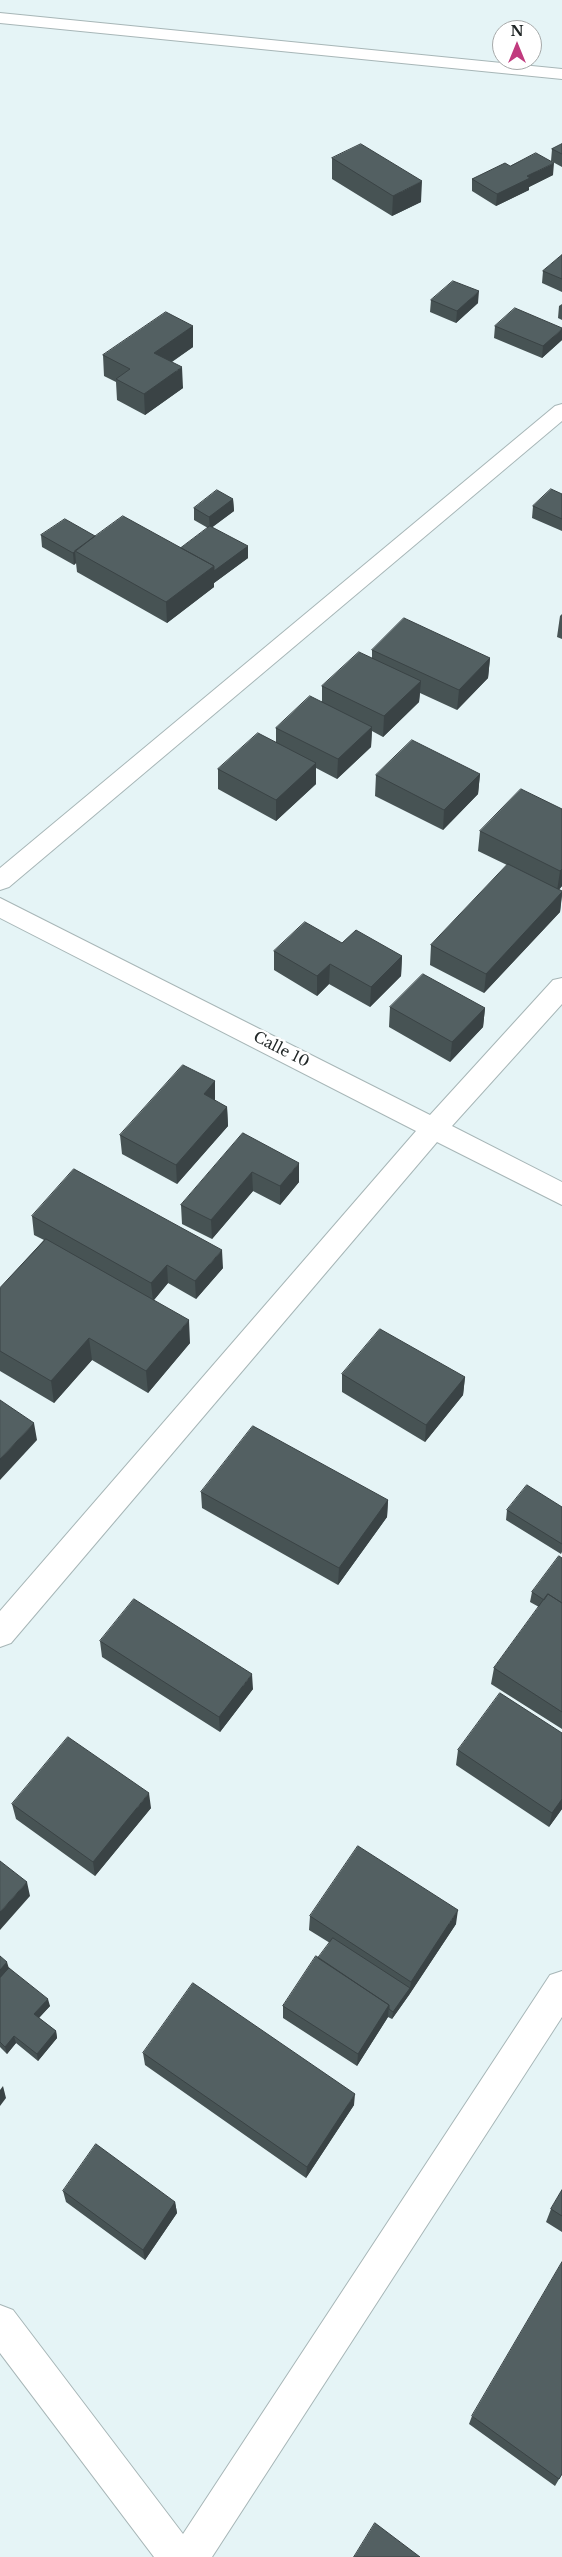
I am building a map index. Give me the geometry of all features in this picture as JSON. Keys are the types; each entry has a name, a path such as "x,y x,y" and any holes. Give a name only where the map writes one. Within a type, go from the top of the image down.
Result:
{"street":[{"path":"0,18 562,74"},
{"path":"0,881 562,410"},
{"name":"Calle 10","path":"0,907 562,1194"},
{"path":"0,1633 434,1128 562,987"},
{"path":"190,2557 562,1987"},
{"path":"0,2323 177,2557"}],"building":[{"path":"361,144 422,181 393,196 332,158"},
{"path":"562,144 562,154 552,149"},
{"path":"536,153 554,163 527,176 530,178 497,194 472,179 505,163 510,166"},
{"path":"562,255 562,279 543,271"},
{"path":"453,281 479,291 457,311 431,300"},
{"path":"515,308 562,329 543,346 495,326"},
{"path":"166,312 193,326 154,353 182,367 144,394 116,379 130,369 103,355"},
{"path":"551,489 562,494 562,519 533,506"},
{"path":"217,490 233,499 209,517 194,508"},
{"path":"123,516 214,566 166,602 75,551"},
{"path":"65,519 95,536 73,553 41,535"},
{"path":"210,526 248,546 214,571 214,566 181,548"},
{"path":"404,618 490,658 459,690 372,650"},
{"path":"359,652 421,681 384,716 322,686"},
{"path":"310,696 372,727 338,759 276,728"},
{"path":"258,733 316,763 276,800 218,769"},
{"path":"412,740 480,774 444,810 376,775"},
{"path":"521,789 562,809 562,869 560,871 480,831"},
{"path":"508,864 562,892 486,974 431,945"},
{"path":"305,922 342,943 356,930 402,956 371,987 330,964 317,976 274,951"},
{"path":"423,974 485,1008 452,1042 390,1007"},
{"path":"183,1065 215,1081 204,1094 227,1107 176,1165 120,1135"},
{"path":"243,1133 299,1163 280,1186 252,1172 211,1220 181,1205"},
{"path":"74,1169 222,1250 195,1281 167,1265 151,1283 32,1216"},
{"path":"46,1239 189,1320 146,1371 89,1338 51,1381 0,1351 0,1288"},
{"path":"380,1329 465,1377 426,1425 342,1374"},
{"path":"0,1400 34,1423 0,1459"},
{"path":"253,1426 388,1500 339,1568 201,1492"},
{"path":"527,1485 562,1507 562,1544 507,1510"},
{"path":"559,1556 562,1558 562,1603 548,1594 544,1600 532,1592"},
{"path":"548,1594 562,1603 562,1712 494,1668"},
{"path":"134,1599 252,1674 219,1717 100,1641"},
{"path":"500,1693 562,1733 562,1799 552,1813 458,1750"},
{"path":"68,1737 149,1793 93,1862 12,1804"},
{"path":"358,1846 458,1910 411,1982 310,1916"},
{"path":"0,1861 27,1882 0,1912"},
{"path":"333,1938 410,1988 393,2012 389,2009 389,2005 318,1958"},
{"path":"0,1956 7,1962 0,1970"},
{"path":"316,1956 389,2005 358,2054 283,2006"},
{"path":"9,1968 48,1999 34,2014 56,2031 37,2054 14,2036 5,2047 0,2042 0,1978"},
{"path":"193,1983 355,2094 307,2167 143,2053"},
{"path":"96,2144 175,2202 143,2250 63,2191"},
{"path":"562,2190 562,2216 551,2209"},
{"path":"562,2262 562,2474 559,2479 472,2416"},
{"path":"375,2523 420,2557 354,2557"}]}
